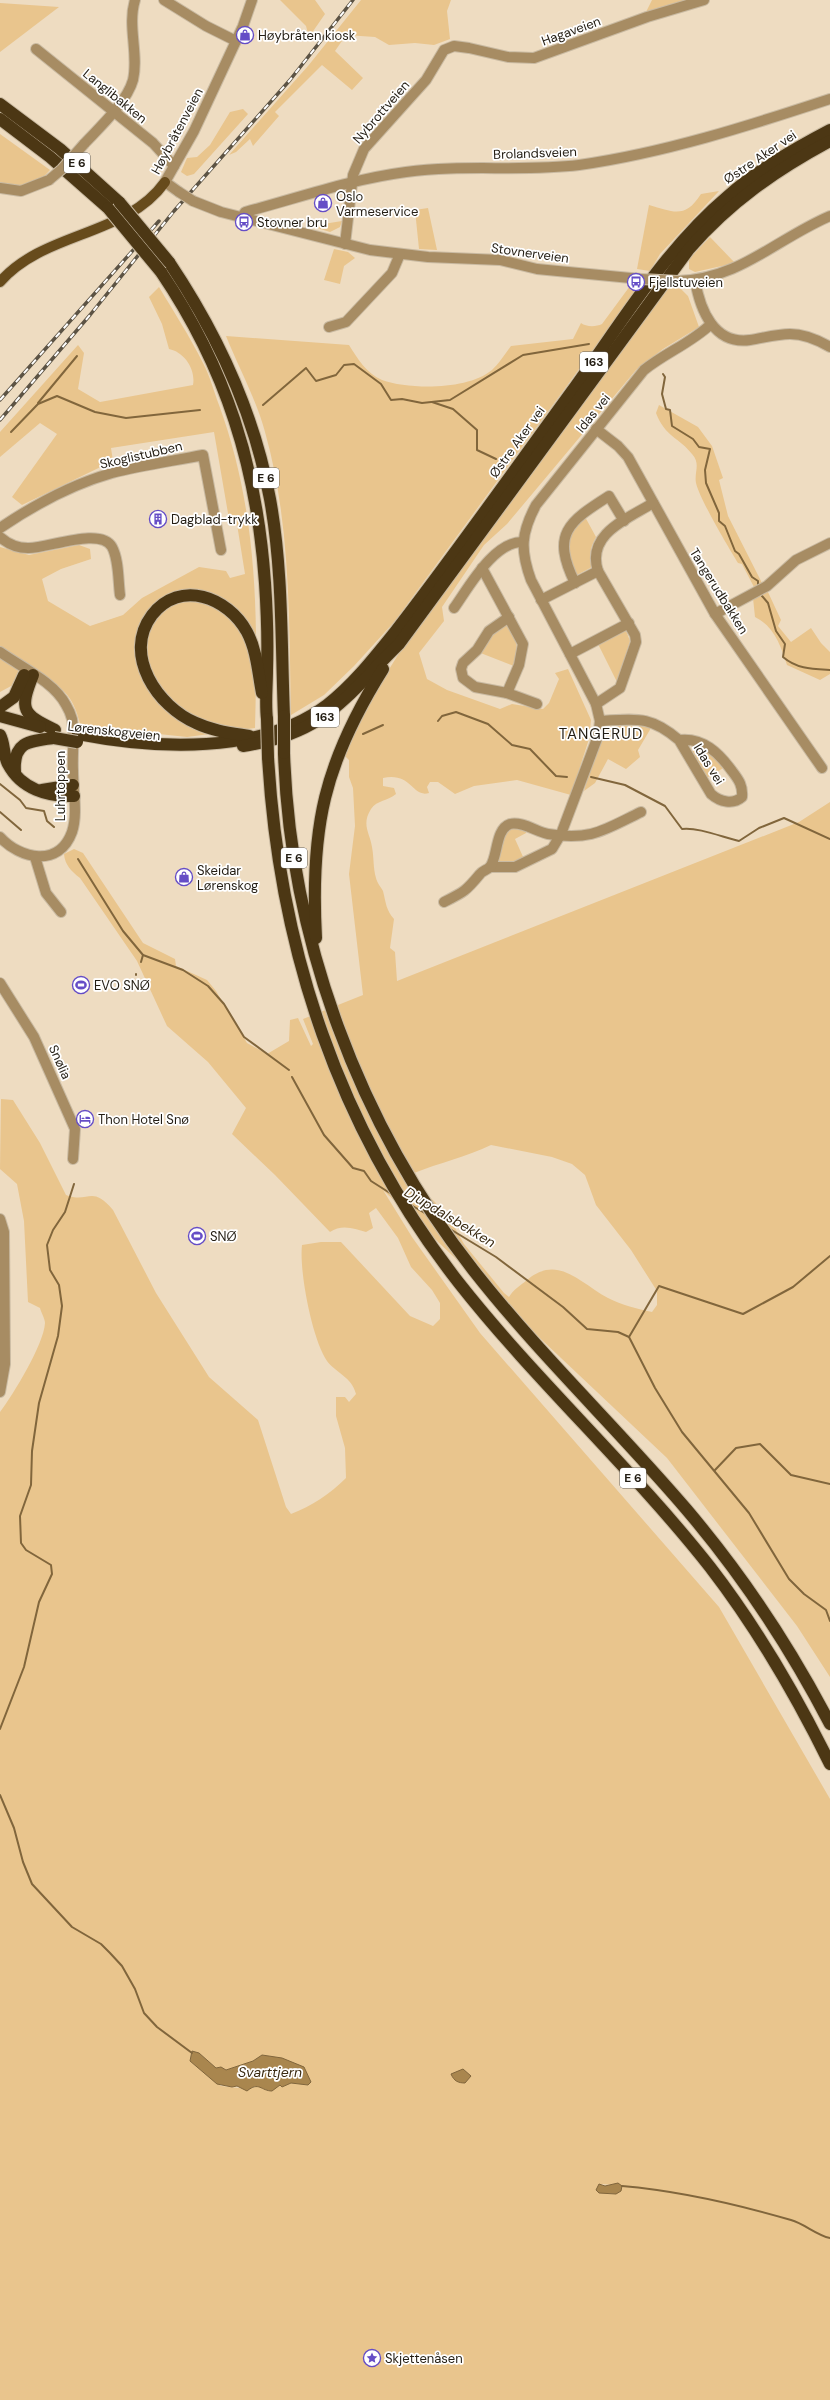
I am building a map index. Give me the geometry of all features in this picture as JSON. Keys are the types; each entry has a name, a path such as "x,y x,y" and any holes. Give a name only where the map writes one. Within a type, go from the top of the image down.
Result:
{"highway":[{"name":"E 6","path":"0,104 75,161 120,203 169,262 194,299 218,343 238,387 261,458 270,500 278,568 284,753 289,825 303,910 341,1033 371,1104 402,1164 438,1222 474,1272 508,1313 686,1509 724,1555 785,1644 830,1724"},
{"name":"E 6","path":"0,119 50,157 108,208 161,272 194,324 217,371 234,415 248,461 259,523 265,583 268,660 266,717 276,850 298,956 315,1014 332,1062 380,1162 422,1232 460,1284 541,1377 672,1521 718,1577 774,1660 830,1764"},
{"name":"Østre Aker vei","path":"214,743 236,741 288,726 308,717 332,700 356,678 406,619 646,290 693,230 722,201 750,178 787,154 830,130"},
{"name":"Østre Aker vei","path":"226,748 274,740 302,730 322,719 353,693 399,644 690,249 723,213 756,185 790,163 830,141"},
{"name":"E 6","path":"253,736 221,731 196,723 178,712 155,689 146,672 141,648 145,629 153,614 172,600 194,595 212,599 232,612 243,625 251,641 266,717"},
{"path":"318,960 314,873 317,836 324,798 335,762 350,728 370,690 399,644"},
{"path":"0,707 14,697 30,673"},
{"path":"30,673 26,695 26,711 32,719 54,734"},
{"name":"Lørenskogveien","path":"0,716 54,734"},
{"name":"Lørenskogveien","path":"0,723 89,741 153,751 226,748"},
{"path":"15,773 14,757 23,745 54,734"},
{"path":"0,735 8,764 24,784 39,791 73,791"},
{"name":"Lørenskogveien","path":"89,741 153,744 214,743"}],"main road":[{"name":"Høybråtenveien","path":"0,282 18,264 39,251 120,218 134,210 159,191 165,182"}],"street":[{"path":"0,188 20,191 49,180 62,169 113,111 133,81 132,10 135,0"},
{"path":"164,0 206,26 236,41"},
{"name":"Høybråtenveien","path":"165,182 194,131 236,41 252,0"},
{"name":"Hagaveien","path":"444,50 454,46 508,57 534,58 647,17 704,0"},
{"name":"Langlibakken","path":"36,49 162,150 167,160 174,166"},
{"name":"Nybrottveien","path":"345,244 355,166 367,143 426,80 444,50"},
{"name":"Brolandsveien","path":"242,218 245,212 352,183 407,172 463,168 556,167 621,158 692,141 830,99"},
{"name":"Stovnerveien","path":"165,182 193,201 211,209 345,244 400,254 500,260 537,269 678,281 695,280"},
{"path":"830,216 796,231 738,268 712,277 695,280 702,309 711,324 726,336 736,340 749,340 794,334 812,338 830,347"},
{"path":"329,327 346,322 395,270 400,254"},
{"name":"Idas vei","path":"490,867 514,867 552,849 561,834 592,754 600,721 596,704 541,600 525,564 523,542 526,524 536,505 644,370 660,357 691,340 711,324"},
{"name":"Tangerudbakken","path":"596,429 628,457 716,614 822,768"},
{"name":"Skoglistubben","path":"0,528 18,516 74,486 113,473 203,455 220,550"},
{"path":"575,583 566,564 563,551 567,531 574,521 609,496 624,521"},
{"path":"596,704 620,688 636,642 629,623 598,571 595,555 599,542 603,536 653,502"},
{"path":"0,537 12,545 29,548 88,537 107,542 111,545 114,551 120,595"},
{"path":"454,608 482,568 506,545 523,542"},
{"path":"716,614 767,586 796,560 830,543"},
{"path":"482,568 523,644 519,665 507,693"},
{"path":"541,600 598,571"},
{"path":"509,617 489,631 477,650 463,663 461,669 463,678 475,687 507,693 538,704"},
{"path":"570,654 629,623"},
{"path":"0,652 30,673"},
{"name":"Luhrtoppen","path":"0,837 18,852 35,857 47,855 63,846 70,836 74,818 72,728 70,712 58,694 30,673"},
{"name":"Idas vei","path":"600,721 650,721 668,731 679,740 711,794 717,799 734,802 742,797 742,784 714,748 688,739 679,740"},
{"path":"444,902 464,892 473,885 480,873 490,867 502,830 509,824 517,824 548,834 561,834 580,837 594,834 641,812"},
{"path":"43,883 47,855"},
{"path":"35,857 49,899 62,912"},
{"name":"Snølia","path":"0,983 34,1037 75,1129 73,1159"},
{"path":"0,1218 4,1232 5,1364 0,1392"}],"shaded area":[{"path":"280,0 315,0 325,14 309,37 306,26"},
{"path":"361,0 451,0 447,11 450,39 434,45 415,43 389,45 375,37 346,35 335,51 363,78 352,90 322,65 275,112 279,116 253,146 250,139 236,152 229,155 308,66"},
{"path":"652,0 686,0 686,1 645,14"},
{"path":"0,3 59,7 0,52"},
{"path":"243,109 248,114 194,174 187,176 181,172 187,158 197,157 210,145 230,112"},
{"path":"0,134 50,170 38,181 27,186 15,187 0,183"},
{"path":"719,191 660,254 650,271 637,269 649,205 678,212 690,207 701,194"},
{"path":"428,208 437,250 419,249 415,210"},
{"path":"342,221 340,227 330,232 311,226"},
{"path":"710,237 735,263 695,272 689,269 689,259"},
{"path":"334,249 348,252 355,258 344,266 340,284 324,280"},
{"path":"630,286 639,287 395,621 354,666 324,695 291,715 287,573 280,502 274,467 262,420 226,336 349,345 367,370 382,380 423,387 454,385 482,377 500,362 511,346 573,339 581,323 591,326 602,324"},
{"path":"159,287 193,344 208,373 232,445 242,485 253,565 256,645 255,728 187,737 102,728 80,724 74,705 70,699 60,688 37,672 0,692 0,547 29,555 79,545 90,549 91,559 61,569 42,579 48,601 90,626 123,615 142,598 199,567 226,571 230,578 245,574 236,518 229,519 214,432 111,448 113,461 22,505 12,497 57,434 40,423 0,457 0,432 78,345 84,353 78,389 100,402 193,385 193,373 191,367 184,357 169,349 162,324 149,297"},
{"path":"666,287 681,289 688,296 699,327 663,349 636,370 507,524 484,545 442,607 444,621 419,653 427,679 447,690 500,709 512,704 543,709 549,703 559,679 555,673 568,669 591,720 589,739 571,795 517,780 474,786 455,794 438,782 430,782 427,787 429,793 423,794 406,781 393,777 383,778 383,786 394,788 396,794 373,806 368,815 366,824 372,847 374,870 378,883 383,891 388,909 394,919 390,948 395,952 397,981 799,822 830,802 830,1677 797,1626 667,1458 383,1190 412,1237 480,1333 719,1607 830,1799 830,2400 0,2400 0,1412 20,1382 34,1356 45,1323 40,1308 28,1302 24,1221 17,1184 0,1169 1,1099 13,1100 40,1143 66,1195 74,1197 95,1196 106,1202 113,1210 156,1293 209,1377 258,1420 286,1507 291,1514 313,1503 340,1484 346,1478 345,1448 336,1416 336,1397 345,1397 349,1402 356,1394 351,1383 327,1361 321,1351 308,1304 303,1271 302,1245 321,1242 341,1242 410,1316 433,1326 440,1319 440,1303 432,1290 411,1267 398,1238 376,1208 369,1213 373,1228 366,1232 343,1227 330,1232 275,1175 232,1134 246,1108 208,1062 167,1026 137,961 80,878 69,868 64,854 74,849 83,853 143,943 175,959 176,966 207,980 216,991 247,1043 267,1054 289,1041 290,1020 298,1018 311,1046 313,1044 303,1019 363,995 349,874 355,826 353,788 349,777 349,760 344,755 370,700 401,650","holes":["491,1145 552,1157 572,1164 585,1175 596,1205 631,1250 657,1291 657,1305 652,1312 608,1298 578,1279 559,1270 549,1270 538,1273 517,1288 509,1297 504,1293 464,1244 455,1228 435,1202 425,1193 414,1173","192,2051 199,2053 216,2068 221,2067 226,2070 253,2061 262,2055 270,2056 290,2062 301,2070 311,2082 308,2085 291,2083 282,2086 280,2085 268,2091 259,2086 248,2089 221,2086 190,2061","599,2184 614,2185 616,2194 608,2194"]},
{"path":"659,405 698,427 712,446 723,478 719,480 728,516 762,583 754,587 742,564 738,563 722,536 696,483 697,465 695,458 664,427 656,413"},
{"path":"584,515 596,537 592,544 591,551 592,567 575,576 568,563 567,538"},
{"path":"767,590 781,620 778,626 791,642 811,628 821,643 830,652 830,674 820,680 787,665 776,637 772,631 762,621 755,617 753,598"},
{"path":"502,624 510,625 516,640 517,650 514,666 478,652 491,633"},
{"path":"625,628 630,641 617,682 597,642"},
{"path":"637,725 651,728 638,750 640,757 626,769 608,759 595,783 584,791 603,727"},
{"path":"696,744 716,752 725,767 708,777 707,781 690,753 698,748"},
{"path":"515,827 526,830 526,833 515,839 524,859 513,865 494,865 508,829"}],"water":[{"name":"Svarttjern","path":"192,2051 199,2053 216,2068 221,2067 226,2070 253,2061 262,2055 282,2058 304,2067 311,2082 308,2085 291,2083 282,2087 280,2085 272,2091 254,2087 247,2091 237,2086 232,2087 217,2084 190,2061"},
{"path":"463,2069 471,2076 465,2083 460,2083 453,2078 451,2074"},
{"path":"618,2183 622,2186 621,2191 616,2194 599,2193 596,2190 599,2184 605,2186"}],"waterway":[{"path":"263,405 306,368 316,381 336,375 344,365 354,364 381,384 391,400 402,399 422,403 450,400 523,355 589,344"},
{"path":"38,403 77,356"},
{"path":"663,374 665,377 662,394 666,409 670,410 672,426 693,439 699,447 710,449 705,470 706,483 719,513 719,521 725,526 735,551 739,554 752,577 758,581 758,586"},
{"path":"11,432 38,404 57,396 95,412 126,418 200,410"},
{"path":"432,402 453,409 477,430 477,450 496,459"},
{"path":"762,596 768,603 776,631 785,644 783,657 799,666 811,669 830,670"},
{"path":"438,721 442,716 456,712 488,724 512,745 530,749 556,776 567,777"},
{"path":"363,734 383,725"},
{"path":"591,777 625,785 665,806 682,829 695,829 739,841 759,828 784,818 830,839"},
{"name":"Djupdalsbekken","path":"0,784 20,800 26,808 44,811 47,821 54,827"},
{"path":"0,812 21,830"},
{"name":"Djupdalsbekken","path":"78,859 123,931 143,955 183,970 208,986 224,1004 244,1037 289,1070"},
{"name":"Djupdalsbekken","path":"141,962 143,955"},
{"name":"Djupdalsbekken","path":"292,1077 324,1135 353,1168 364,1171 371,1181 393,1195"},
{"path":"0,1729 24,1667 39,1602 52,1574 51,1565 26,1550 21,1543 20,1516 31,1485 32,1451 39,1403 58,1336 62,1306 59,1285 50,1270 47,1245 53,1230 65,1212 74,1184"},
{"name":"Djupdalsbekken","path":"411,1205 428,1215"},
{"name":"Djupdalsbekken","path":"450,1229 496,1257 563,1307 587,1329 618,1332 629,1337"},
{"path":"629,1337 659,1286 743,1314 793,1287 830,1256"},
{"path":"629,1337 655,1388 682,1432 749,1513 789,1579 804,1594 826,1610 830,1621"},
{"path":"715,1470 736,1448 760,1444 791,1475 830,1484"},
{"path":"0,1795 14,1828 23,1862 32,1884 72,1927 101,1944 110,1953 122,1966 135,1989 144,2013 157,2027 192,2053"},
{"path":"622,2186 665,2191 750,2209 796,2222 825,2237 830,2238"}],"railway":[{"path":"0,420 90,315 174,211 290,80 353,0"},
{"path":"0,400 159,221"}],"place":[{"name":"Høybråten kiosk","path":"245,35"},
{"name":"Oslo Varmeservice","path":"323,203"},
{"name":"Stovner bru","path":"244,222"},
{"name":"Fjellstuveien","path":"636,282"},
{"name":"Dagblad-trykk","path":"158,519"},
{"name":"Skeidar Lørenskog","path":"184,877"},
{"name":"EVO SNØ","path":"81,985"},
{"name":"Thon Hotel Snø","path":"85,1119"},
{"name":"SNØ","path":"197,1236"},
{"name":"Skjettenåsen","path":"372,2358"}],"district":[{"name":"TANGERUD","path":"601,734"}]}
